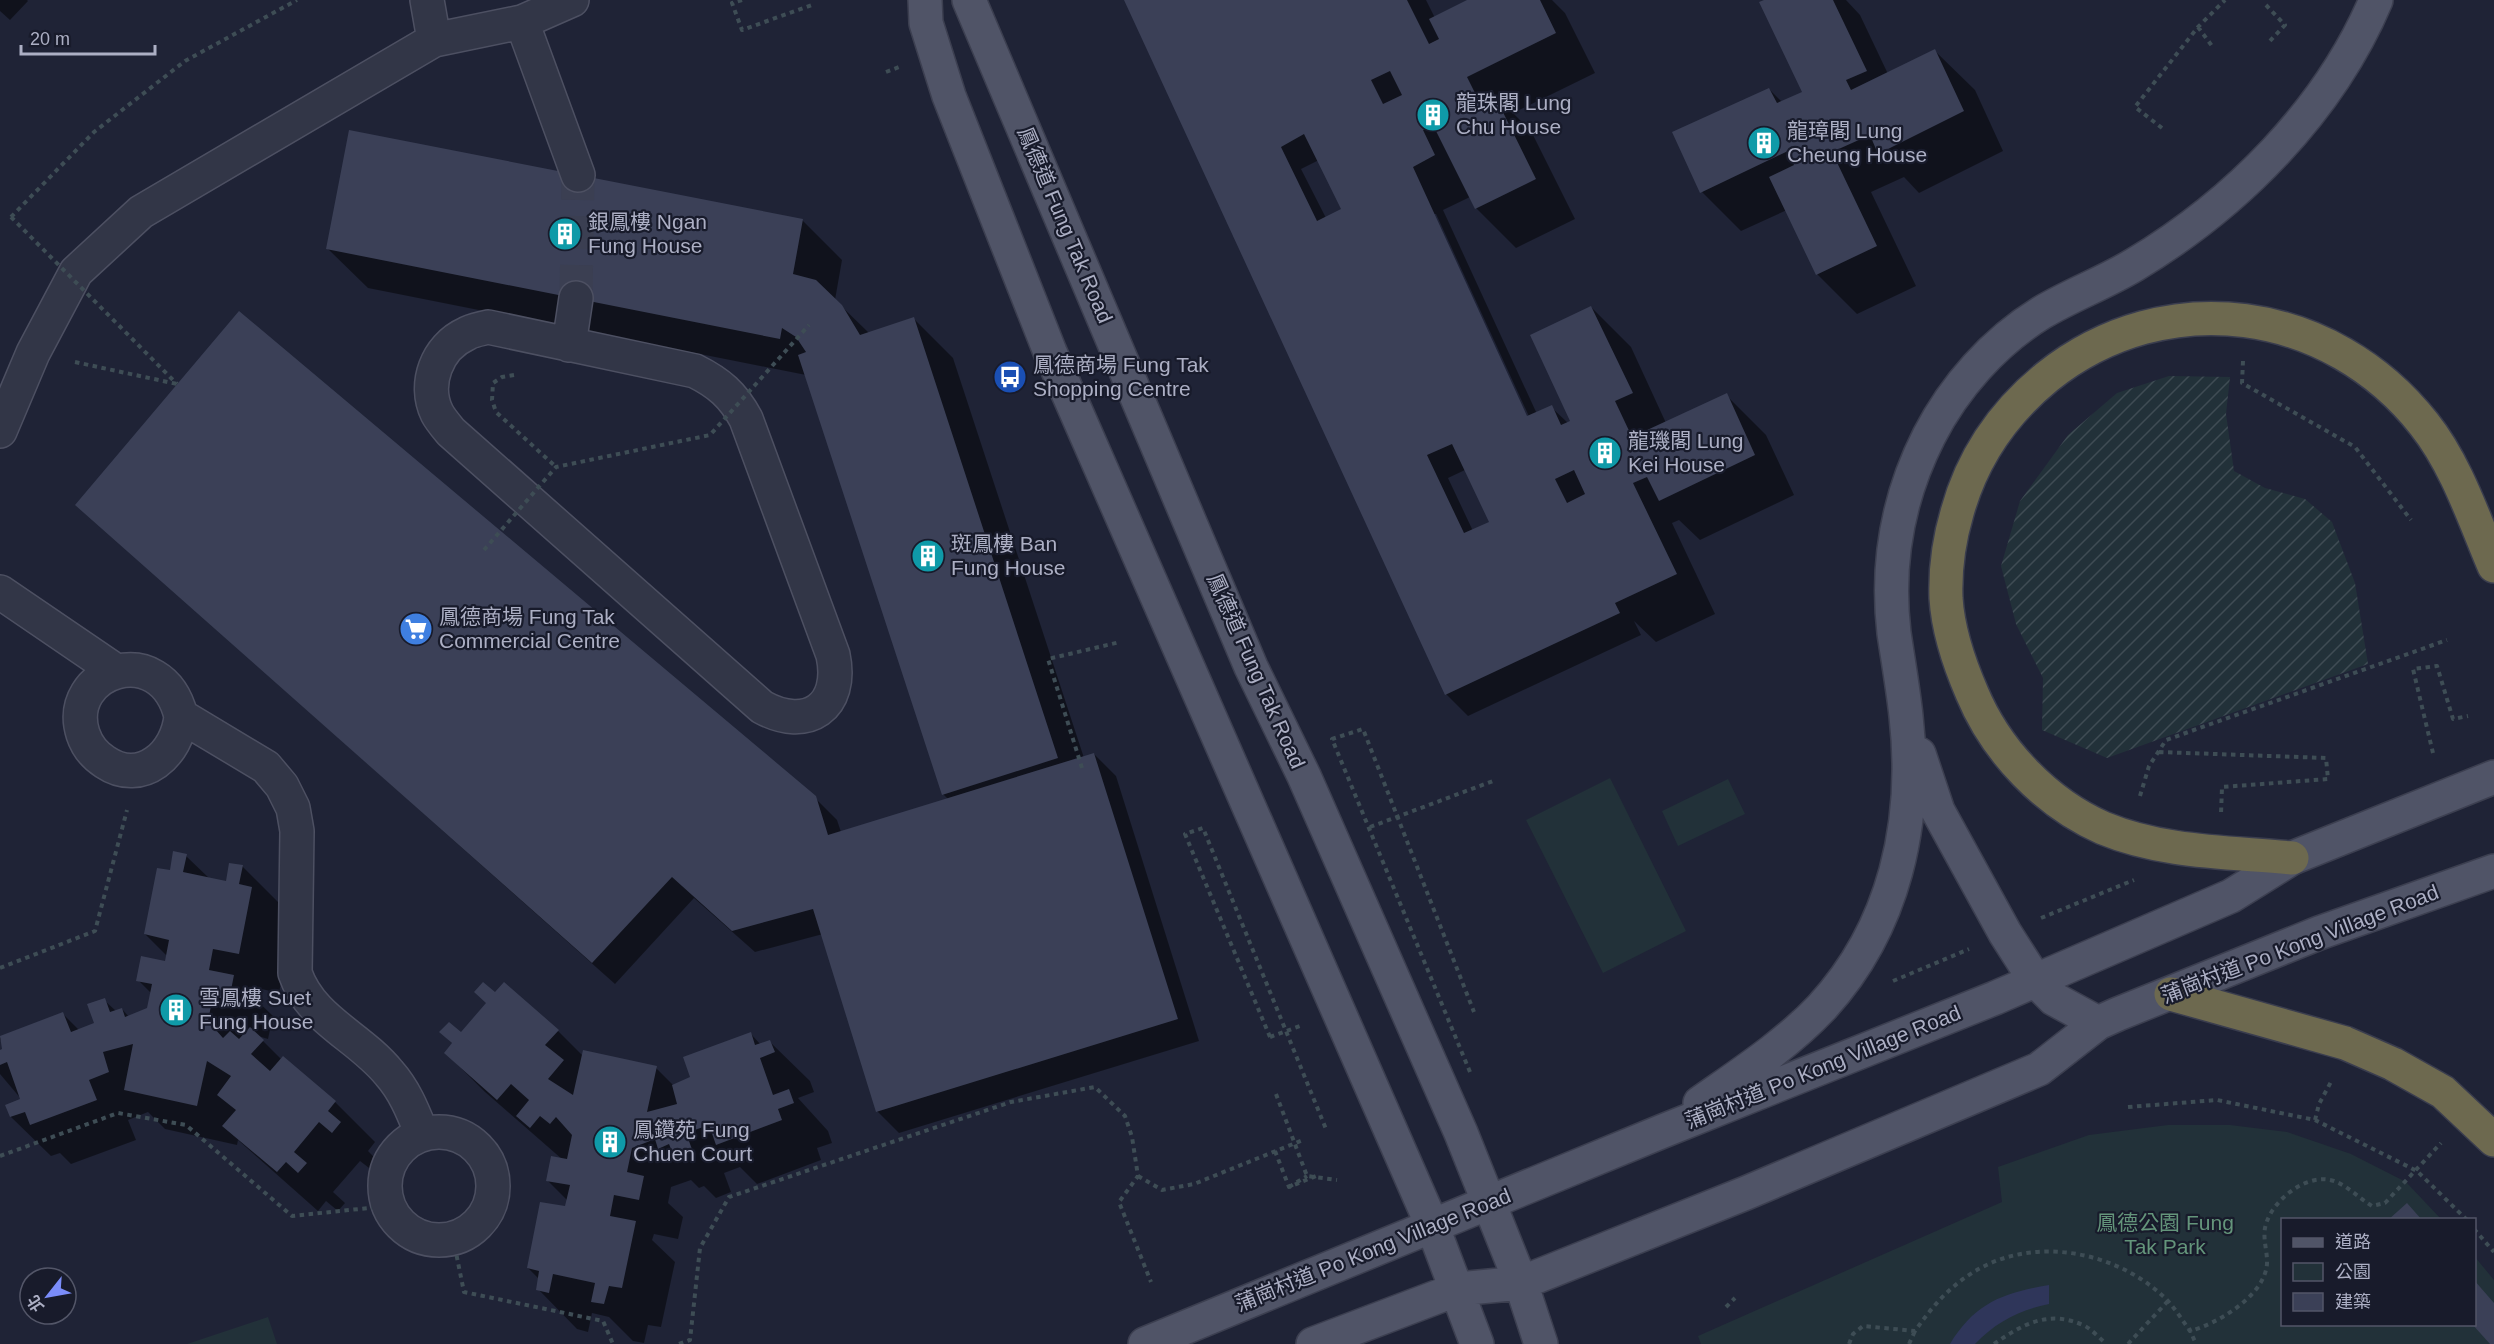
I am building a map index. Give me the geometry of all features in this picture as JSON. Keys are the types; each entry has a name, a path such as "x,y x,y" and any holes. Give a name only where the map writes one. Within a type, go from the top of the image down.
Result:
{"highway":[{"path":"2292,858 2165,847 2101,827 2070,810 2043,790 1996,738 1978,707 1962,669 1951,633 1946,599 1948,554 1961,497 1974,465 1991,436 2033,389 2061,367 2093,346 2131,330 2170,321 2205,318 2240,319 2277,326 2309,336 2340,350 2374,373 2403,399 2426,426 2444,454 2494,567"},
{"path":"2171,994 2235,1014 2346,1043 2392,1064 2443,1092 2494,1140"}],"main road":[{"path":"925,0 926,23 949,96 1050,352 1432,1225 1477,1344"},
{"name":"鳳德道 Fung Tak Road","path":"969,0 1251,667 1304,776 1461,1133 1521,1283 1541,1344"},
{"path":"1663,1131 1761,1059 1818,1011 1860,958 1887,901 1907,828 1910,759 1894,630 1892,587 1894,548 1900,510 1912,472 1930,433 1951,401 1994,349 2016,330 2043,312 2135,265 2201,219 2241,185 2296,128 2323,94 2376,0"},
{"path":"1906,715 1938,811 2005,933 2035,980 2054,999 2098,1023"},
{"name":"蒲崗村道 Po Kong Village Road","path":"1145,1344 2035,980 2231,896 2292,858 2483,781"},
{"name":"蒲崗村道 Po Kong Village Road","path":"1313,1344 1458,1289 1521,1283 1746,1193 2040,1069 2098,1023 2293,942 2493,871"}],"lane":[{"path":"427,0 434,40"},
{"path":"0,431 33,353 76,272 141,212 434,40 522,22 572,0"},
{"path":"522,22 578,175"},
{"path":"569,345 576,298"},
{"path":"488,327 569,345 695,371 717,382 735,398 746,419 833,655 837,675 832,695 818,710 800,718 780,717 762,707 451,432 436,413 431,390 434,367 447,347 465,334 488,327"},
{"path":"0,592 116,671"},
{"path":"116,671 145,671 159,678 177,701 181,716 175,744 165,756 152,765 138,769 122,769 101,760 86,742 81,726 81,711 86,696 101,679 116,671"},
{"path":"181,716 266,767 282,786 293,808 297,831 295,973 302,992 315,1009 388,1072 407,1098 422,1134"},
{"path":"439,1132 455,1135 471,1143 483,1155 490,1170 493,1187 490,1204 482,1220 469,1232 453,1238 437,1241 422,1238 396,1220 388,1206 385,1189 387,1171 394,1155 406,1143 422,1134 439,1132"}],"path":[{"path":"33,353 177,384 10,217 94,132 185,61 297,0"},
{"path":"742,0 732,3 742,30 812,5"},
{"path":"2162,128 2135,107 2198,27 2225,0"},
{"path":"2266,5 2285,25 2270,41"},
{"path":"2198,27 2212,46"},
{"path":"484,550 556,467 710,435 809,325"},
{"path":"2244,354 2242,383 2355,447 2411,520"},
{"path":"523,374 502,377 493,383 492,400 496,412 556,467"},
{"path":"2140,796 2149,766 2166,740 2447,640"},
{"path":"1082,768 1048,659 1119,642"},
{"path":"2433,753 2413,669 2437,666 2453,718 2468,716"},
{"path":"1470,1072 1332,739 1363,729 1474,1012"},
{"path":"2158,752 2326,758 2328,779 2222,787 2221,819"},
{"path":"0,968 95,931 138,769"},
{"path":"1366,828 1493,781"},
{"path":"1300,1026 1270,1037 1185,834 1203,828 1326,1129"},
{"path":"2032,922 2143,877"},
{"path":"1890,982 1974,947"},
{"path":"2315,1120 2319,1104 2335,1074"},
{"path":"679,1344 690,1340 700,1248 729,1197 1011,1102 1095,1087 1125,1116 1132,1137 1138,1176 1119,1202 1151,1282"},
{"path":"1276,1094 1307,1176"},
{"path":"2128,1107 2217,1100 2315,1120 2417,1171 2465,1218"},
{"path":"0,1156 118,1113 186,1125 292,1216 388,1206"},
{"path":"1138,1176 1162,1190 1194,1184 1303,1140"},
{"path":"2190,1331 2210,1326 2230,1313 2261,1282 2267,1269 2266,1223 2291,1189 2313,1181 2331,1180 2346,1187 2372,1206 2385,1203 2444,1140"},
{"path":"1275,1151 1289,1186"},
{"path":"1289,1186 1307,1176 1337,1180"},
{"path":"1289,1186 1316,1176"},
{"path":"2476,1229 2494,1252"},
{"path":"453,1238 464,1292 603,1321 613,1344"},
{"path":"1909,1344 1915,1331 1937,1301 1974,1271 2001,1259 2049,1251 2092,1256 2125,1268 2168,1301 2190,1331 2196,1344"},
{"path":"1726,1307 1735,1298"},
{"path":"2128,1344 2168,1301"},
{"path":"1994,1344 2023,1324 2049,1318 2085,1326 2106,1344"},
{"path":"1849,1344 1853,1334 1863,1326 1915,1331"}],"green space":[{"path":"2169,376 2230,377 2226,414 2234,471 2265,488 2305,499 2332,522 2355,583 2368,664 2107,758 2042,730 2043,678 2016,624 2001,566 2020,501 2068,435 2117,393"},
{"path":"1610,778 1686,931 1603,973 1526,820"},
{"path":"1728,779 1745,814 1678,846 1662,811"},
{"name":"鳳德公園 Fung Tak Park","path":"2168,1125 2230,1125 2287,1132 2351,1154 2406,1182 2440,1218 2281,1218 2281,1326 2476,1326 2476,1258 2494,1280 2494,1344 1701,1344 1698,1336 2002,1202 1998,1167 2089,1135"},
{"path":"268,1317 277,1344 187,1344"}],"water":[{"path":"2049,1285 2049,1304 2009,1318 1991,1329 1975,1344 1950,1344 1980,1309 2004,1296"}],"building":[{"path":"1124,0 1407,0 1429,44 1439,39 1429,19 1467,0 1540,0 1556,33 1467,77 1477,97 1492,90 1536,179 1475,209 1433,125 1423,130 1435,155 1413,167 1527,416 1552,405 1561,425 1570,421 1530,335 1591,306 1633,393 1615,401 1632,437 1727,393 1755,455 1659,501 1647,477 1633,483 1677,574 1615,603 1620,613 1445,695","holes":["1390,71 1402,95 1383,104 1371,80","1304,134 1341,209 1317,221 1281,147","1452,444 1489,522 1464,533 1427,455","1574,470 1585,494 1567,503 1555,479"]},
{"name":"龍璋閣 Lung Cheung House","path":"1764,0 1833,0 1867,71 1846,80 1851,90 1935,49 1964,111 1878,154 1870,135 1832,152 1877,246 1816,275 1769,177 1794,165 1788,151 1700,193 1672,132 1769,88 1777,103 1802,92 1759,2"},
{"path":"349,130 803,219 793,274 816,280 842,305 860,335 914,317 1058,758 942,795 798,355 806,352 796,337 782,328 780,339 326,249"},
{"name":"鳳德商場 Fung Tak Commercial Centre","path":"239,311 816,796 828,835 1094,753 1178,1019 876,1112 813,909 732,931 672,877 592,963 75,505"},
{"name":"雪鳳樓 Suet Fung House","path":"173,851 187,854 183,872 226,881 229,863 243,865 239,884 252,887 239,954 213,949 209,970 234,975 229,1000 213,996 208,1021 223,1038 230,1031 239,1039 250,1027 264,1040 251,1054 270,1071 283,1056 336,1101 328,1111 341,1122 332,1133 319,1122 294,1152 307,1163 298,1173 286,1162 277,1172 222,1126 236,1110 217,1095 231,1076 207,1061 197,1106 124,1090 133,1044 103,1052 109,1072 89,1080 97,1100 30,1125 25,1112 10,1117 5,1105 20,1099 7,1062 0,1065 0,1050 2,1049 0,1036 63,1012 71,1032 94,1023 87,1004 105,998 110,1012 122,1008 125,1017 147,1008 152,984 136,981 141,956 165,961 169,940 144,934 157,868 170,870"},
{"name":"鳳鑽苑 Fung Chuen Court","path":"483,982 495,992 504,982 559,1030 545,1045 564,1060 548,1079 573,1095 583,1050 657,1066 647,1112 677,1104 672,1085 690,1077 683,1057 751,1032 755,1045 770,1040 775,1052 760,1058 773,1095 789,1089 794,1103 778,1109 782,1120 716,1145 709,1125 686,1133 693,1152 675,1159 669,1144 658,1149 655,1139 632,1148 627,1172 644,1176 639,1200 614,1195 610,1216 636,1221 622,1288 609,1286 604,1304 591,1302 595,1283 553,1274 549,1293 536,1290 539,1271 527,1268 540,1202 565,1206 570,1185 546,1181 551,1156 567,1159 572,1135 556,1117 550,1124 540,1116 530,1128 516,1116 529,1100 511,1084 497,1100 444,1053 452,1043 439,1032 449,1022 461,1032 486,1003 474,992"},
{"path":"2407,1203 2420,1218 2390,1218"},
{"path":"2476,1282 2494,1303 2494,1344 2490,1344 2474,1326 2476,1326"}],"tunnel":[{"path":"576,298 578,175"}],"place":[{"name":"龍珠閣 Lung Chu House","path":"1433,115"},
{"name":"龍璋閣 Lung Cheung House","path":"1764,143"},
{"name":"銀鳳樓 Ngan Fung House","path":"565,234"},
{"name":"鳳德商場 Fung Tak Shopping Centre","path":"1010,377"},
{"name":"龍璣閣 Lung Kei House","path":"1605,453"},
{"name":"斑鳳樓 Ban Fung House","path":"928,556"},
{"name":"鳳德商場 Fung Tak Commercial Centre","path":"416,629"},
{"name":"雪鳳樓 Suet Fung House","path":"176,1010"},
{"name":"鳳鑽苑 Fung Chuen Court","path":"610,1142"}]}
